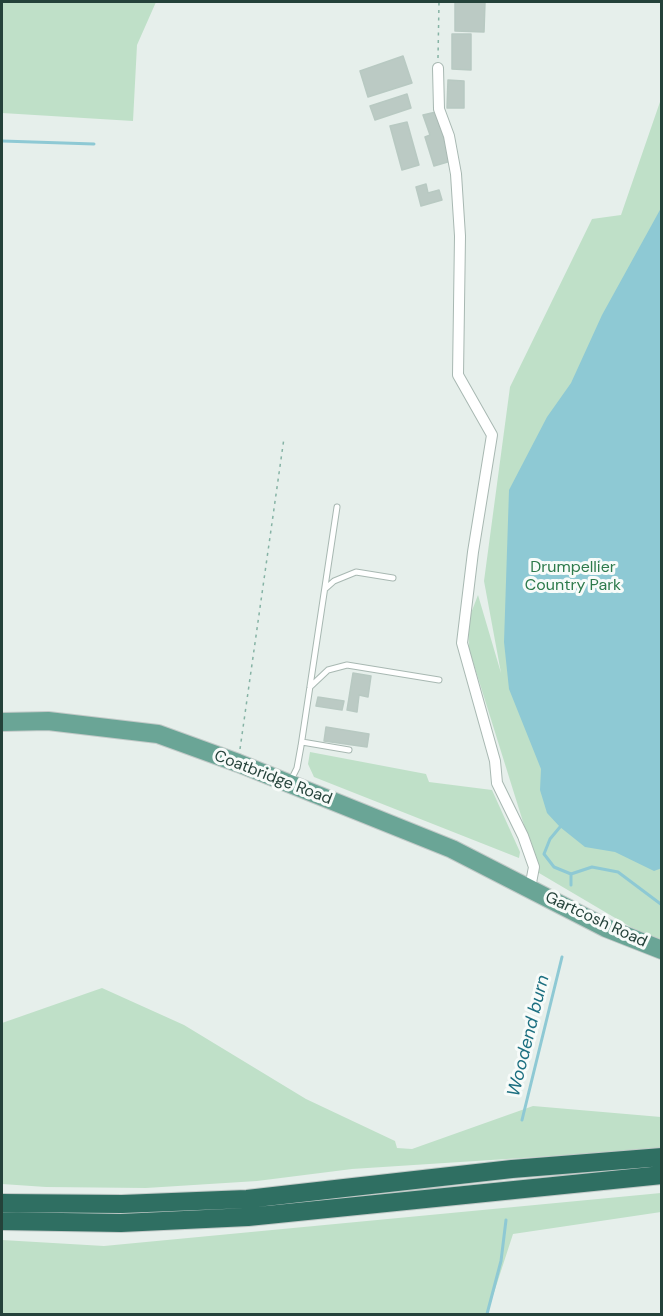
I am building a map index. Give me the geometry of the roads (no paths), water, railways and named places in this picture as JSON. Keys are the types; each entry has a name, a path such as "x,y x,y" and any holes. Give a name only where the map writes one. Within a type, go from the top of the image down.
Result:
{"highway":[{"path":"2,1203 122,1204 247,1199 512,1169 662,1157"},
{"path":"2,1221 121,1223 248,1217 662,1175"}],"main road":[{"name":"Coatbridge Road","path":"2,722 48,721 158,735 238,763 452,849 530,888"},
{"name":"Gartcosh Road","path":"530,888 606,928 662,950"}],"street":[{"path":"438,68 438,109 449,135 456,174 460,236 458,375 492,435 473,552 462,644 495,761 496,783 523,836 534,867 530,888"}],"lane":[{"path":"289,783 297,768 302,742 337,507"},
{"path":"324,590 334,581 356,572 393,578"},
{"path":"310,687 328,670 347,666 439,680"},
{"path":"302,742 349,750"}],"water":[{"name":"Drumpellier Country Park","path":"661,208 662,868 654,871 615,852 585,847 547,813 540,790 541,769 509,689 504,642 509,490 547,417 571,383 602,315"}],"waterway":[{"path":"2,141 94,144"},
{"name":"Woodend burn","path":"560,827 550,839 544,854 554,867 571,874 571,885"},
{"path":"571,874 592,867 618,872 662,905"},
{"name":"Woodend burn","path":"522,1120 562,957"},
{"name":"Woodend burn","path":"487,1314 501,1261 506,1220"}]}
